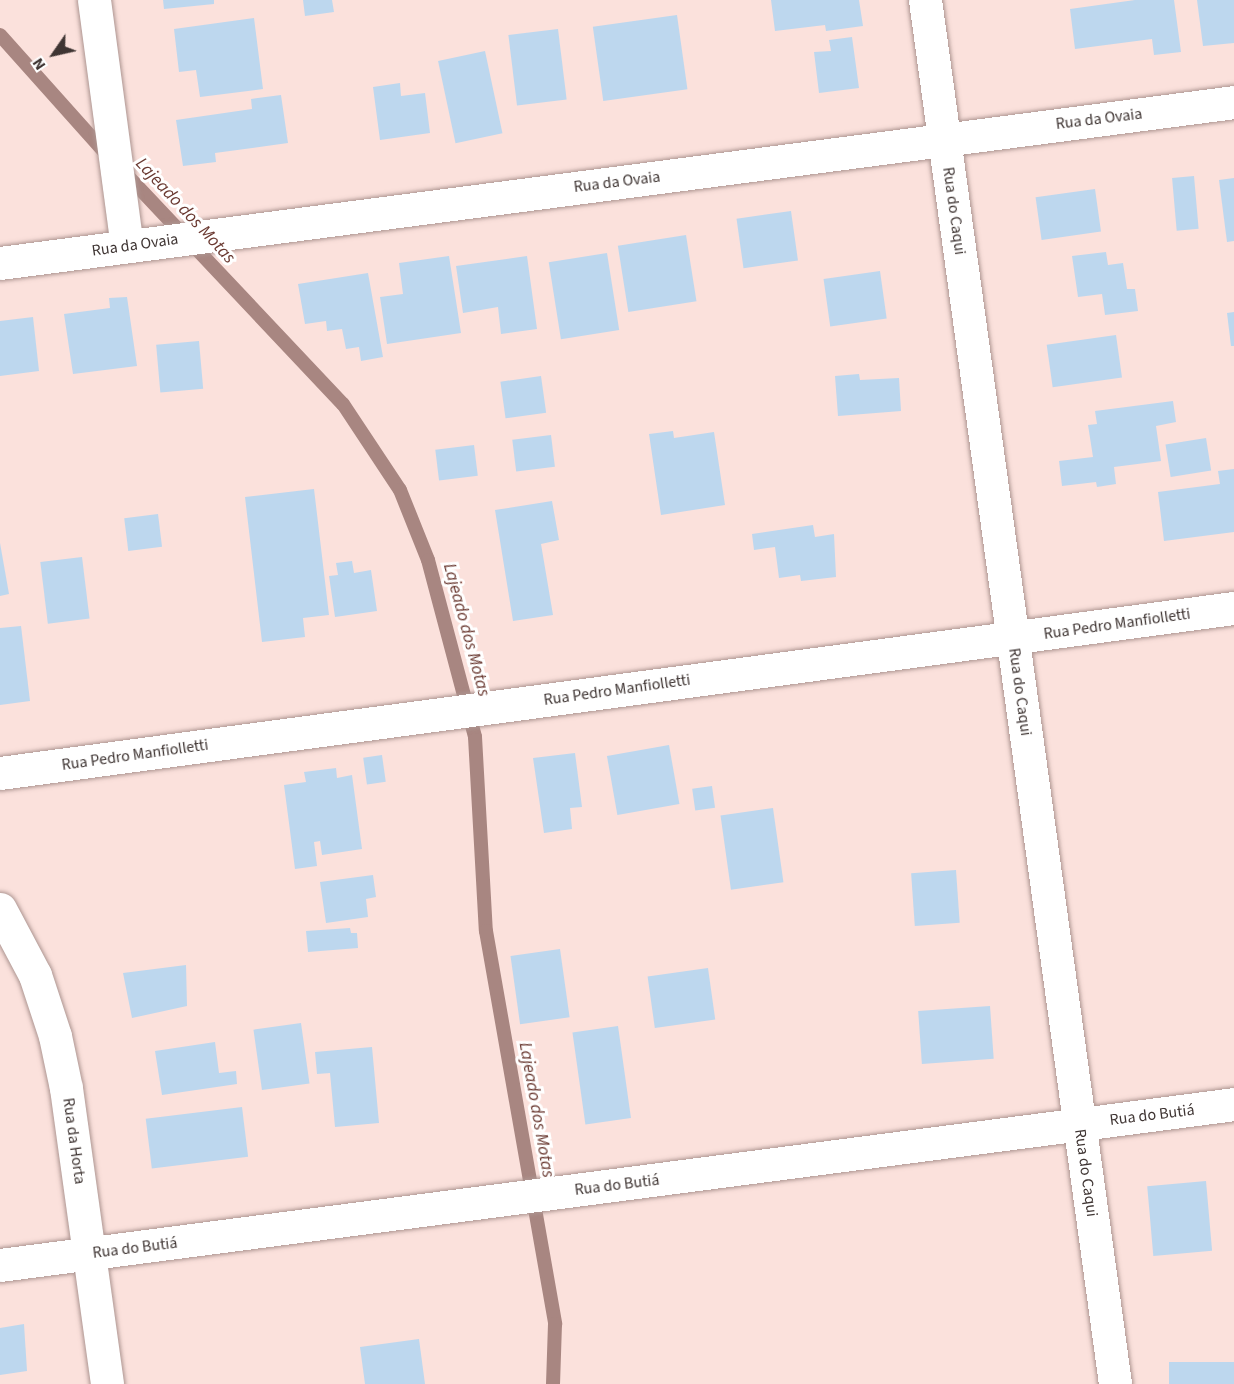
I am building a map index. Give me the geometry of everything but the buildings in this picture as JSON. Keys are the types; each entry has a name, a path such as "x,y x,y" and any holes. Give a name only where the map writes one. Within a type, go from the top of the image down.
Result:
{"street":[{"path":"94,0 120,196 138,245"},
{"name":"Rua do Caqui","path":"925,0 1114,1384"},
{"name":"Rua da Ovaia","path":"0,263 1234,102"},
{"name":"Rua Pedro Manfiolletti","path":"0,773 1234,608"},
{"name":"Rua da Horta","path":"0,909 34,975 55,1036 90,1254 107,1384"},
{"name":"Rua do Butiá","path":"0,1265 1234,1104"}],"waterway":[{"name":"Lajeado dos Motas","path":"0,35 108,156"},
{"name":"Lajeado dos Motas","path":"124,172 343,404 400,490 428,560 475,737 486,931 555,1324 553,1384"}]}
